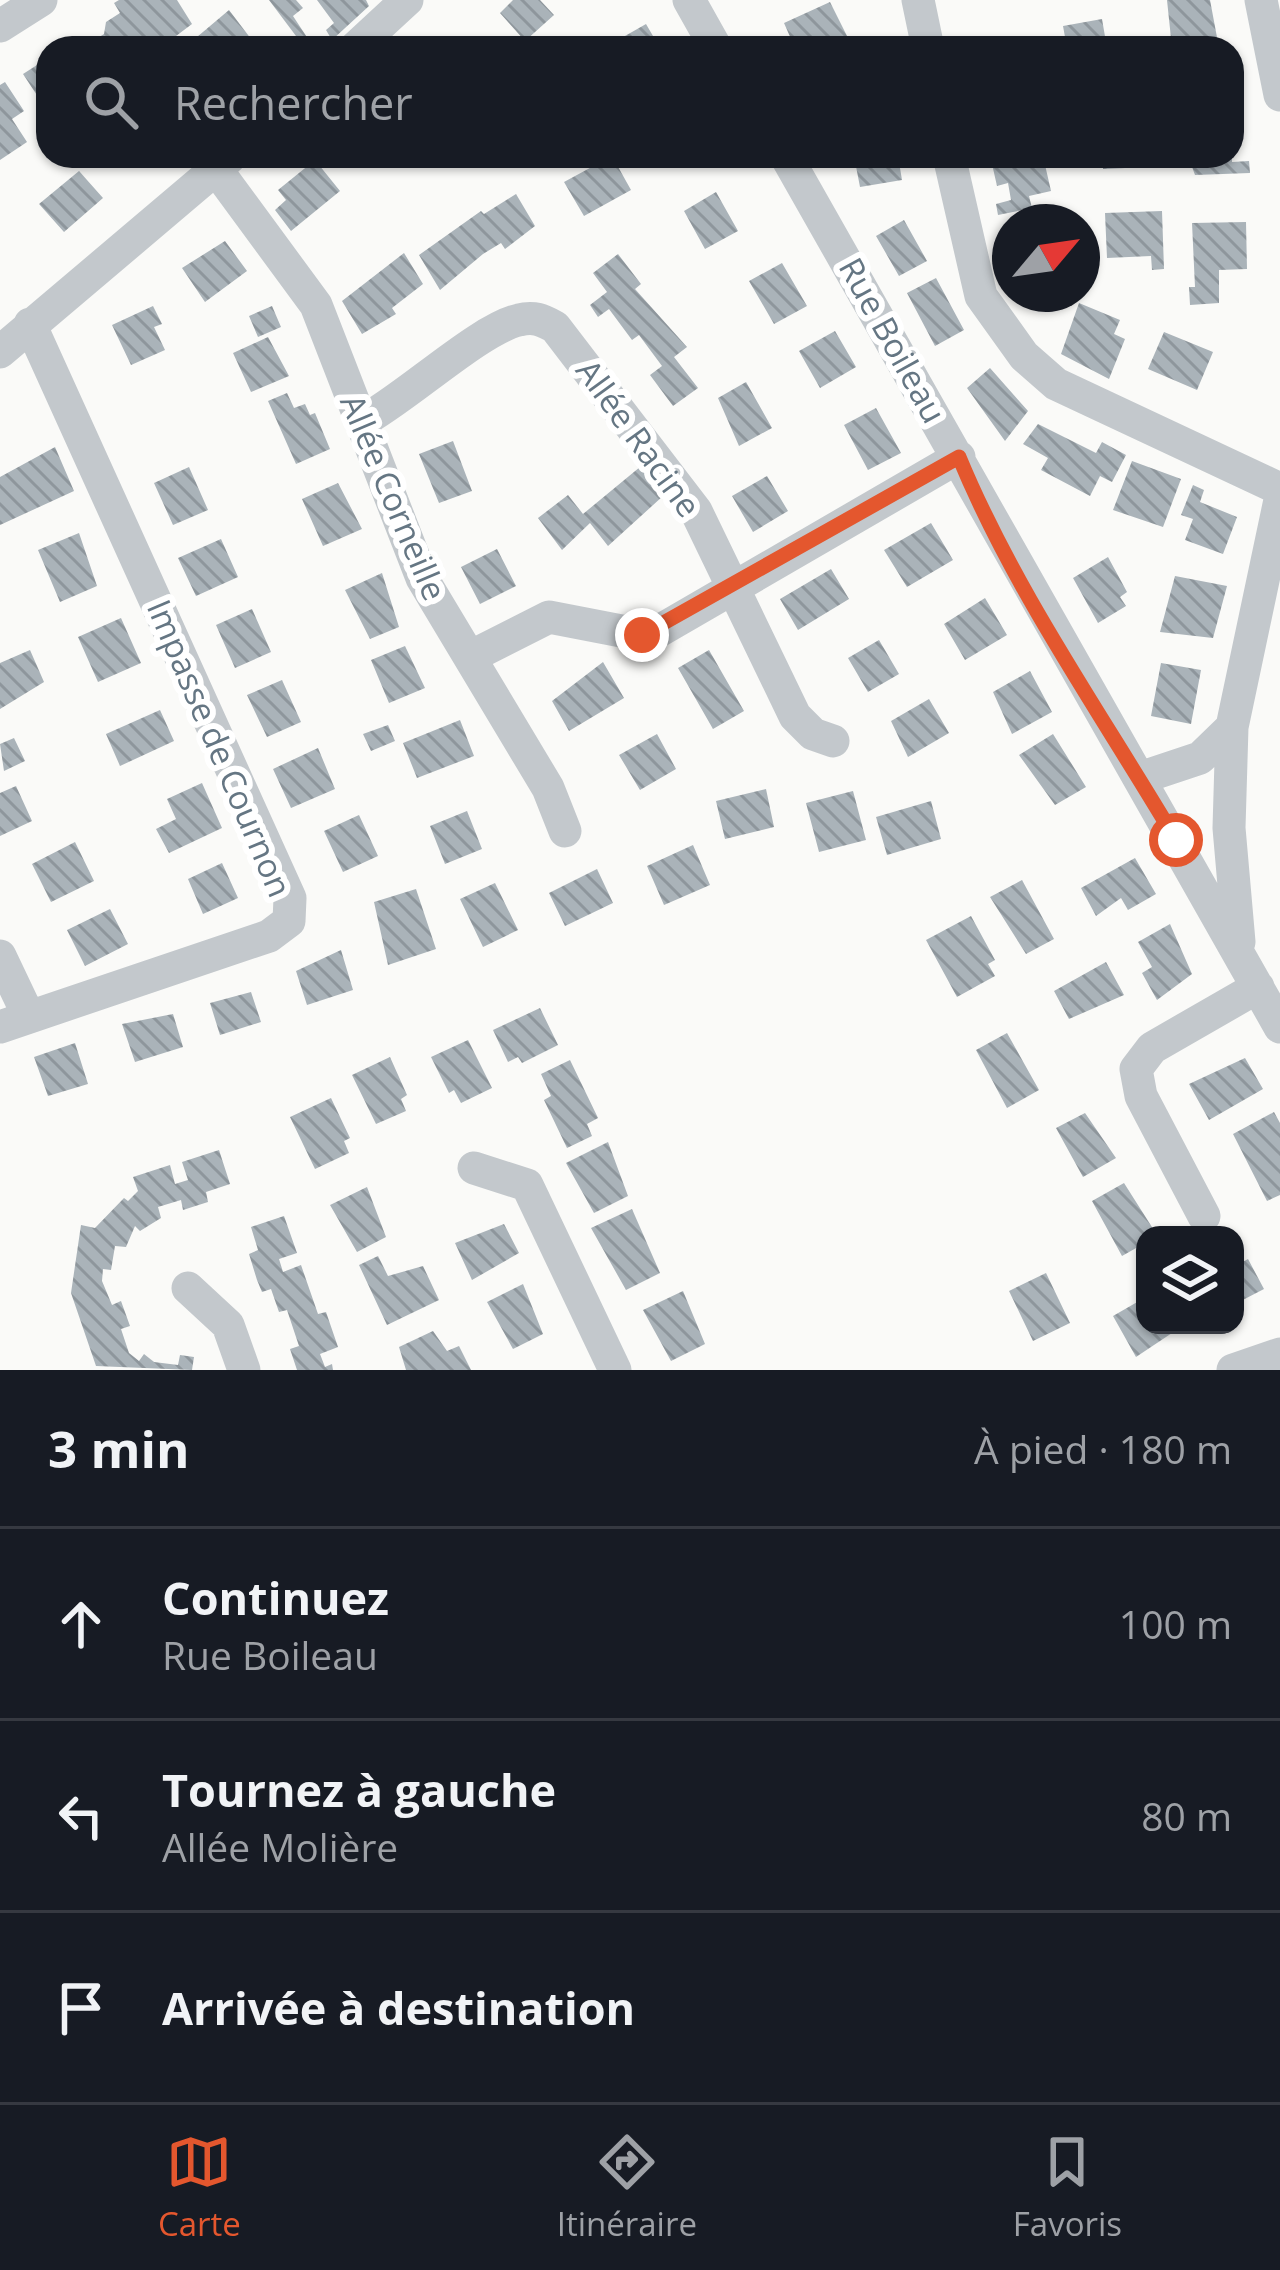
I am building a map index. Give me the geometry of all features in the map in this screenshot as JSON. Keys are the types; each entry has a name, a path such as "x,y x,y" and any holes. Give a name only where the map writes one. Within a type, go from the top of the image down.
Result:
{"street":[{"path":"0,26 41,0"},
{"path":"368,36 407,0"},
{"path":"688,0 709,36"},
{"path":"918,0 926,36"},
{"path":"1261,0 1280,94"},
{"path":"0,352 217,168"},
{"name":"Allée Corneille","path":"228,168 316,304 422,578 548,788 565,831"},
{"name":"Rue Boileau","path":"793,168 959,457 976,497 1240,950 1280,1028"},
{"path":"952,168 981,296 1024,356 1056,384 1280,489"},
{"name":"Allée Racine","path":"361,422 401,400 507,324 536,318 568,341 680,486 735,586 795,716 813,734 833,741"},
{"name":"Impasse de Cournon","path":"0,956 15,1022 269,936 289,921 290,898 30,324"},
{"path":"470,656 549,617 642,635 959,457"},
{"path":"1240,950 1229,827 1232,727 1280,500"},
{"path":"1139,778 1200,758 1232,727"},
{"path":"1176,840 1207,842 1229,827"},
{"path":"1204,1216 1141,1096 1136,1069 1152,1048 1258,987"},
{"path":"474,1168 526,1185 615,1370"},
{"path":"188,1288 228,1325 244,1370"},
{"path":"1233,1370 1280,1354"}],"building":[{"path":"177,0 192,24 176,36 101,36 106,22 120,13 114,3"},
{"path":"269,0 296,0 303,8 293,16 306,36 296,36"},
{"path":"317,0 366,0 369,6 336,36 330,36 326,30 334,23"},
{"path":"513,0 540,0 554,15 531,36 521,36 500,13"},
{"path":"1167,0 1210,0 1217,36 1171,36"},
{"path":"830,2 847,36 790,36 784,23"},
{"path":"229,10 249,36 198,36"},
{"path":"1102,19 1105,36 1065,36 1063,26"},
{"path":"646,24 653,36 625,36"},
{"path":"36,66 36,94 23,74"},
{"path":"5,82 24,111 12,119 27,142 0,160 0,85"},
{"path":"1244,161 1249,161 1250,173 1195,175 1192,168 1244,168"},
{"path":"305,168 321,168 340,191 291,231 275,210 286,200 278,190"},
{"path":"590,168 619,168 631,190 584,216 564,182"},
{"path":"856,168 900,168 902,180 860,187"},
{"path":"993,168 1046,168 1051,191 1029,196 1031,204 996,204 1011,200 1008,183 997,186"},
{"path":"79,171 103,198 64,232 39,204"},
{"path":"716,192 738,231 705,249 684,211"},
{"path":"516,194 535,226 505,249 501,243 483,254 440,290 419,255 481,211 484,214"},
{"path":"1162,211 1164,269 1152,270 1151,256 1107,258 1105,213"},
{"path":"904,220 927,261 899,276 876,236"},
{"path":"1246,222 1247,269 1219,270 1219,303 1190,305 1189,287 1195,287 1192,223"},
{"path":"225,241 247,271 205,302 182,268"},
{"path":"404,253 423,284 392,308 396,314 362,334 342,301"},
{"path":"618,254 641,284 635,289 687,347 674,357 698,388 673,406 650,375 662,366 639,335 632,340 609,309 598,317 590,305 607,292 593,273"},
{"path":"782,263 807,306 774,324 749,281"},
{"path":"936,278 964,330 935,346 907,293"},
{"path":"153,306 162,324 154,327 165,350 131,365 112,325"},
{"path":"272,306 281,327 258,337 249,316"},
{"path":"1076,312 1100,312 1120,320 1114,334 1125,339 1109,379 1061,354"},
{"path":"835,331 856,367 820,388 799,351"},
{"path":"1164,332 1213,352 1197,390 1148,369"},
{"path":"268,337 289,376 251,392 233,353"},
{"path":"990,368 1028,411 1005,441 967,388"},
{"path":"746,382 772,428 739,446 718,398"},
{"path":"287,393 294,408 305,404 310,415 315,413 330,449 296,464 268,401"},
{"path":"876,408 901,453 868,470 844,425"},
{"path":"1038,424 1096,453 1102,442 1126,455 1112,482 1100,476 1090,496 1041,470 1048,458 1023,444"},
{"path":"453,441 472,491 439,503 419,454"},
{"path":"55,447 74,491 0,525 0,477"},
{"path":"1132,461 1181,479 1163,527 1113,510"},
{"path":"189,467 208,510 173,525 154,483"},
{"path":"640,467 663,496 608,546 590,523 562,550 538,518 568,495 583,514"},
{"path":"767,476 788,511 753,532 732,496"},
{"path":"338,483 362,529 323,546 302,499"},
{"path":"1193,485 1204,490 1200,502 1237,517 1223,554 1185,540 1193,519 1181,515"},
{"path":"931,523 953,560 907,587 884,550"},
{"path":"79,533 97,586 60,602 38,550"},
{"path":"221,539 238,577 196,596 178,558"},
{"path":"497,549 516,586 480,604 461,567"},
{"path":"1108,557 1127,592 1120,597 1126,606 1098,623 1073,578"},
{"path":"831,569 849,599 798,630 780,599"},
{"path":"382,573 399,627 370,639 345,590"},
{"path":"1175,576 1227,586 1213,638 1160,632"},
{"path":"985,598 1007,635 965,660 944,624"},
{"path":"252,609 271,652 235,668 216,625"},
{"path":"121,618 141,663 98,682 78,637"},
{"path":"879,640 899,674 868,692 848,658"},
{"path":"405,646 425,688 389,703 371,660"},
{"path":"30,650 44,682 0,709 0,663"},
{"path":"709,650 744,711 713,729 678,668"},
{"path":"603,662 624,698 569,731 552,701"},
{"path":"1161,663 1201,670 1191,724 1151,716"},
{"path":"1030,671 1052,712 1012,734 993,692"},
{"path":"282,680 301,722 267,737 247,695"},
{"path":"929,699 949,733 908,757 891,721"},
{"path":"160,710 174,741 120,766 106,734"},
{"path":"460,720 474,756 417,778 403,743"},
{"path":"388,725 395,741 371,751 363,734"},
{"path":"657,734 676,769 640,790 619,755"},
{"path":"1053,734 1086,787 1055,805 1019,755"},
{"path":"14,738 25,761 4,771 0,744"},
{"path":"318,748 335,789 291,808 273,769"},
{"path":"202,783 222,828 169,853 156,829 176,819 167,799"},
{"path":"16,786 32,821 0,836 0,793"},
{"path":"766,789 774,827 725,839 716,801"},
{"path":"853,791 866,840 819,852 806,803"},
{"path":"931,801 941,839 887,855 876,817"},
{"path":"467,811 482,849 445,864 430,826"},
{"path":"359,815 378,856 343,872 324,831"},
{"path":"75,842 94,881 51,902 32,864"},
{"path":"693,845 710,885 664,905 647,866"},
{"path":"1135,858 1156,894 1128,910 1121,898 1096,916 1081,888"},
{"path":"222,863 238,898 203,914 188,879"},
{"path":"597,869 613,903 565,926 549,893"},
{"path":"1022,880 1054,939 1026,954 990,897"},
{"path":"495,883 518,930 483,947 460,899"},
{"path":"416,889 436,949 388,965 374,902"},
{"path":"110,909 128,944 85,966 67,930"},
{"path":"971,916 995,960 988,964 995,976 957,997 926,940"},
{"path":"1170,924 1192,974 1157,1000 1142,973 1152,967 1138,942"},
{"path":"341,950 353,990 307,1005 296,971"},
{"path":"1106,962 1124,995 1069,1019 1054,991"},
{"path":"251,992 261,1022 220,1035 210,1003"},
{"path":"540,1008 558,1045 522,1063 518,1057 508,1062 493,1030"},
{"path":"173,1014 183,1047 135,1062 122,1024"},
{"path":"1007,1033 1039,1090 1007,1108 976,1050"},
{"path":"468,1040 492,1088 461,1103 454,1090 449,1093 431,1057"},
{"path":"75,1043 88,1084 48,1096 34,1057"},
{"path":"390,1057 407,1095 401,1099 406,1111 376,1124 352,1075"},
{"path":"1245,1058 1263,1089 1209,1120 1189,1084"},
{"path":"570,1060 598,1118 587,1124 592,1136 567,1148 544,1100 551,1096 541,1074"},
{"path":"331,1098 350,1138 344,1141 349,1153 315,1169 290,1117"},
{"path":"1274,1112 1280,1123 1280,1195 1267,1201 1233,1134"},
{"path":"1085,1113 1116,1158 1083,1177 1056,1128"},
{"path":"608,1142 628,1196 594,1213 566,1163"},
{"path":"219,1150 230,1184 206,1192 208,1202 183,1210 181,1200 158,1207 161,1218 140,1231 135,1226 126,1247 115,1246 111,1270 103,1269 102,1281 112,1305 121,1301 130,1326 121,1329 129,1353 139,1361 144,1354 154,1362 178,1365 180,1355 194,1357 192,1370 96,1366 71,1293 81,1225 95,1228 124,1198 128,1201 138,1191 133,1177 170,1165 175,1184 188,1180 182,1162"},
{"path":"1124,1183 1151,1226 1136,1226 1136,1248 1122,1256 1092,1201"},
{"path":"367,1187 386,1237 357,1252 330,1205"},
{"path":"632,1209 660,1273 626,1290 591,1228"},
{"path":"284,1216 297,1253 279,1259 283,1272 301,1265 318,1314 326,1312 338,1347 320,1354 325,1367 332,1364 333,1370 297,1370 290,1349 299,1346 287,1310 279,1312 271,1289 262,1292 257,1280 249,1254 258,1250 251,1227"},
{"path":"504,1224 519,1253 472,1280 455,1243"},
{"path":"378,1256 388,1276 423,1266 439,1300 387,1325 359,1265"},
{"path":"1248,1259 1264,1289 1244,1299 1244,1261"},
{"path":"1046,1273 1070,1323 1033,1341 1009,1291"},
{"path":"523,1284 543,1334 513,1349 487,1302"},
{"path":"683,1291 705,1344 671,1361 643,1310"},
{"path":"1136,1303 1136,1334 1170,1334 1136,1357 1113,1316"},
{"path":"433,1331 447,1351 459,1346 471,1370 406,1370 399,1347"}],"route":[{"path":"642,635 659,631 959,457 976,497 1100,716 1176,840"}]}
